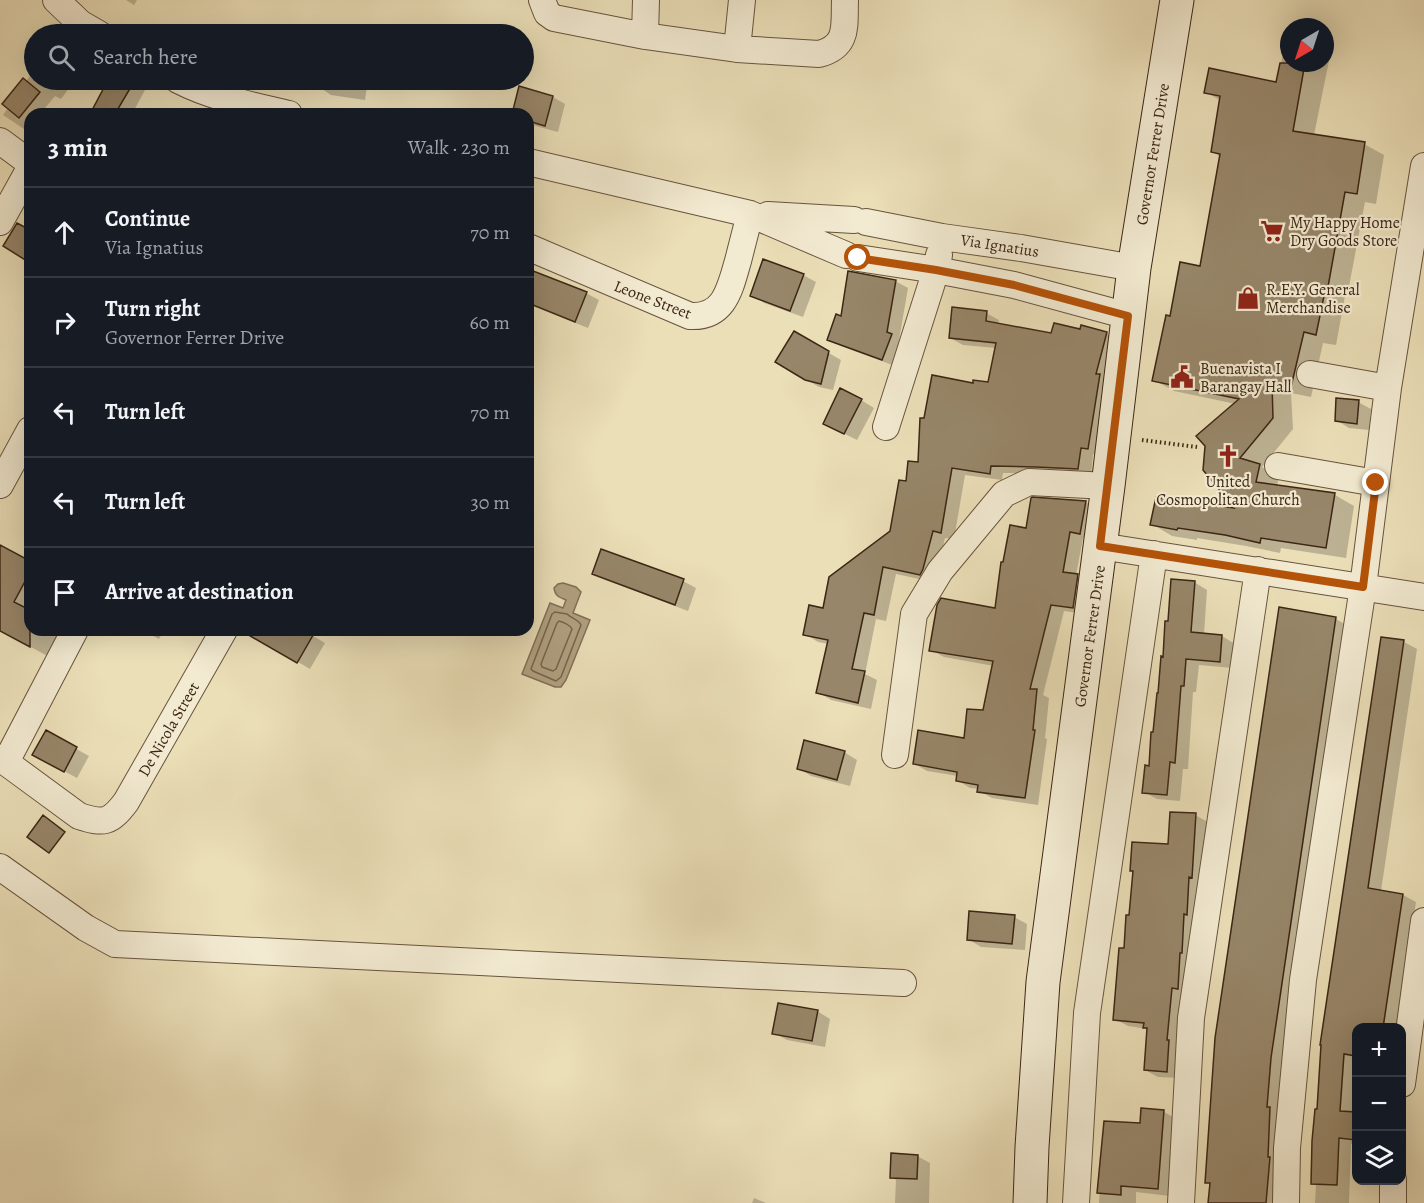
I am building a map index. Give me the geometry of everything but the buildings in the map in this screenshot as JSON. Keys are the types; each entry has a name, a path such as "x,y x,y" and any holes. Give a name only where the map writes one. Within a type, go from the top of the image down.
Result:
{"main road":[{"name":"Governor Ferrer Drive","path":"1030,1203 1043,982 1134,268 1177,0"}],"street":[{"path":"56,0 82,24"},
{"path":"542,0 547,13 554,18 645,36 737,49 819,54 831,51 840,42 844,29 845,0"},
{"path":"645,36 646,0"},
{"path":"737,49 742,0"},
{"path":"202,90 234,102 262,108"},
{"path":"0,141 24,159"},
{"name":"Via Ignatius","path":"534,163 750,214 852,256 1014,285 1128,316"},
{"path":"1287,1203 1287,1148 1303,980 1363,587 1388,388 1424,166"},
{"path":"0,222 24,179"},
{"name":"Via Ignatius","path":"750,214 860,221 942,237 1134,268"},
{"name":"Leone Street","path":"534,250 690,316 702,317 716,309 730,290 750,214"},
{"path":"885,427 936,270 942,237"},
{"path":"1014,285 1021,248"},
{"path":"1310,374 1388,388"},
{"path":"0,485 24,441"},
{"path":"1278,466 1376,483"},
{"path":"896,755 914,614 940,571 1004,494 1029,482 1108,486"},
{"path":"1100,546 1424,597"},
{"path":"1076,1203 1087,1013 1154,554"},
{"path":"1181,1203 1191,1018 1257,570"},
{"path":"3,760 72,636"},
{"name":"De Nicola Street","path":"3,760 79,816 105,821 116,814 126,802 221,636"},
{"path":"0,867 86,928 115,944 903,983"},
{"path":"1402,1077 1424,921"},
{"path":"1392,1203 1394,1185"}],"path":[{"path":"1114,436 1197,447"}],"water":[{"path":"563,583 576,587 581,592 573,613 590,620 566,680 561,687 555,687 522,674 550,603 563,608 566,600 556,595 554,588"}],"place":[{"name":"My Happy Home Dry Goods Store","path":"1272,231"},
{"name":"R.E.Y. General Merchandise","path":"1248,298"},
{"name":"Buenavista I Barangay Hall","path":"1182,377"},
{"name":"United Cosmopolitan Church","path":"1228,456"}],"route":[{"path":"858,258 1014,285 1128,316 1100,546 1363,587 1376,483"}]}
